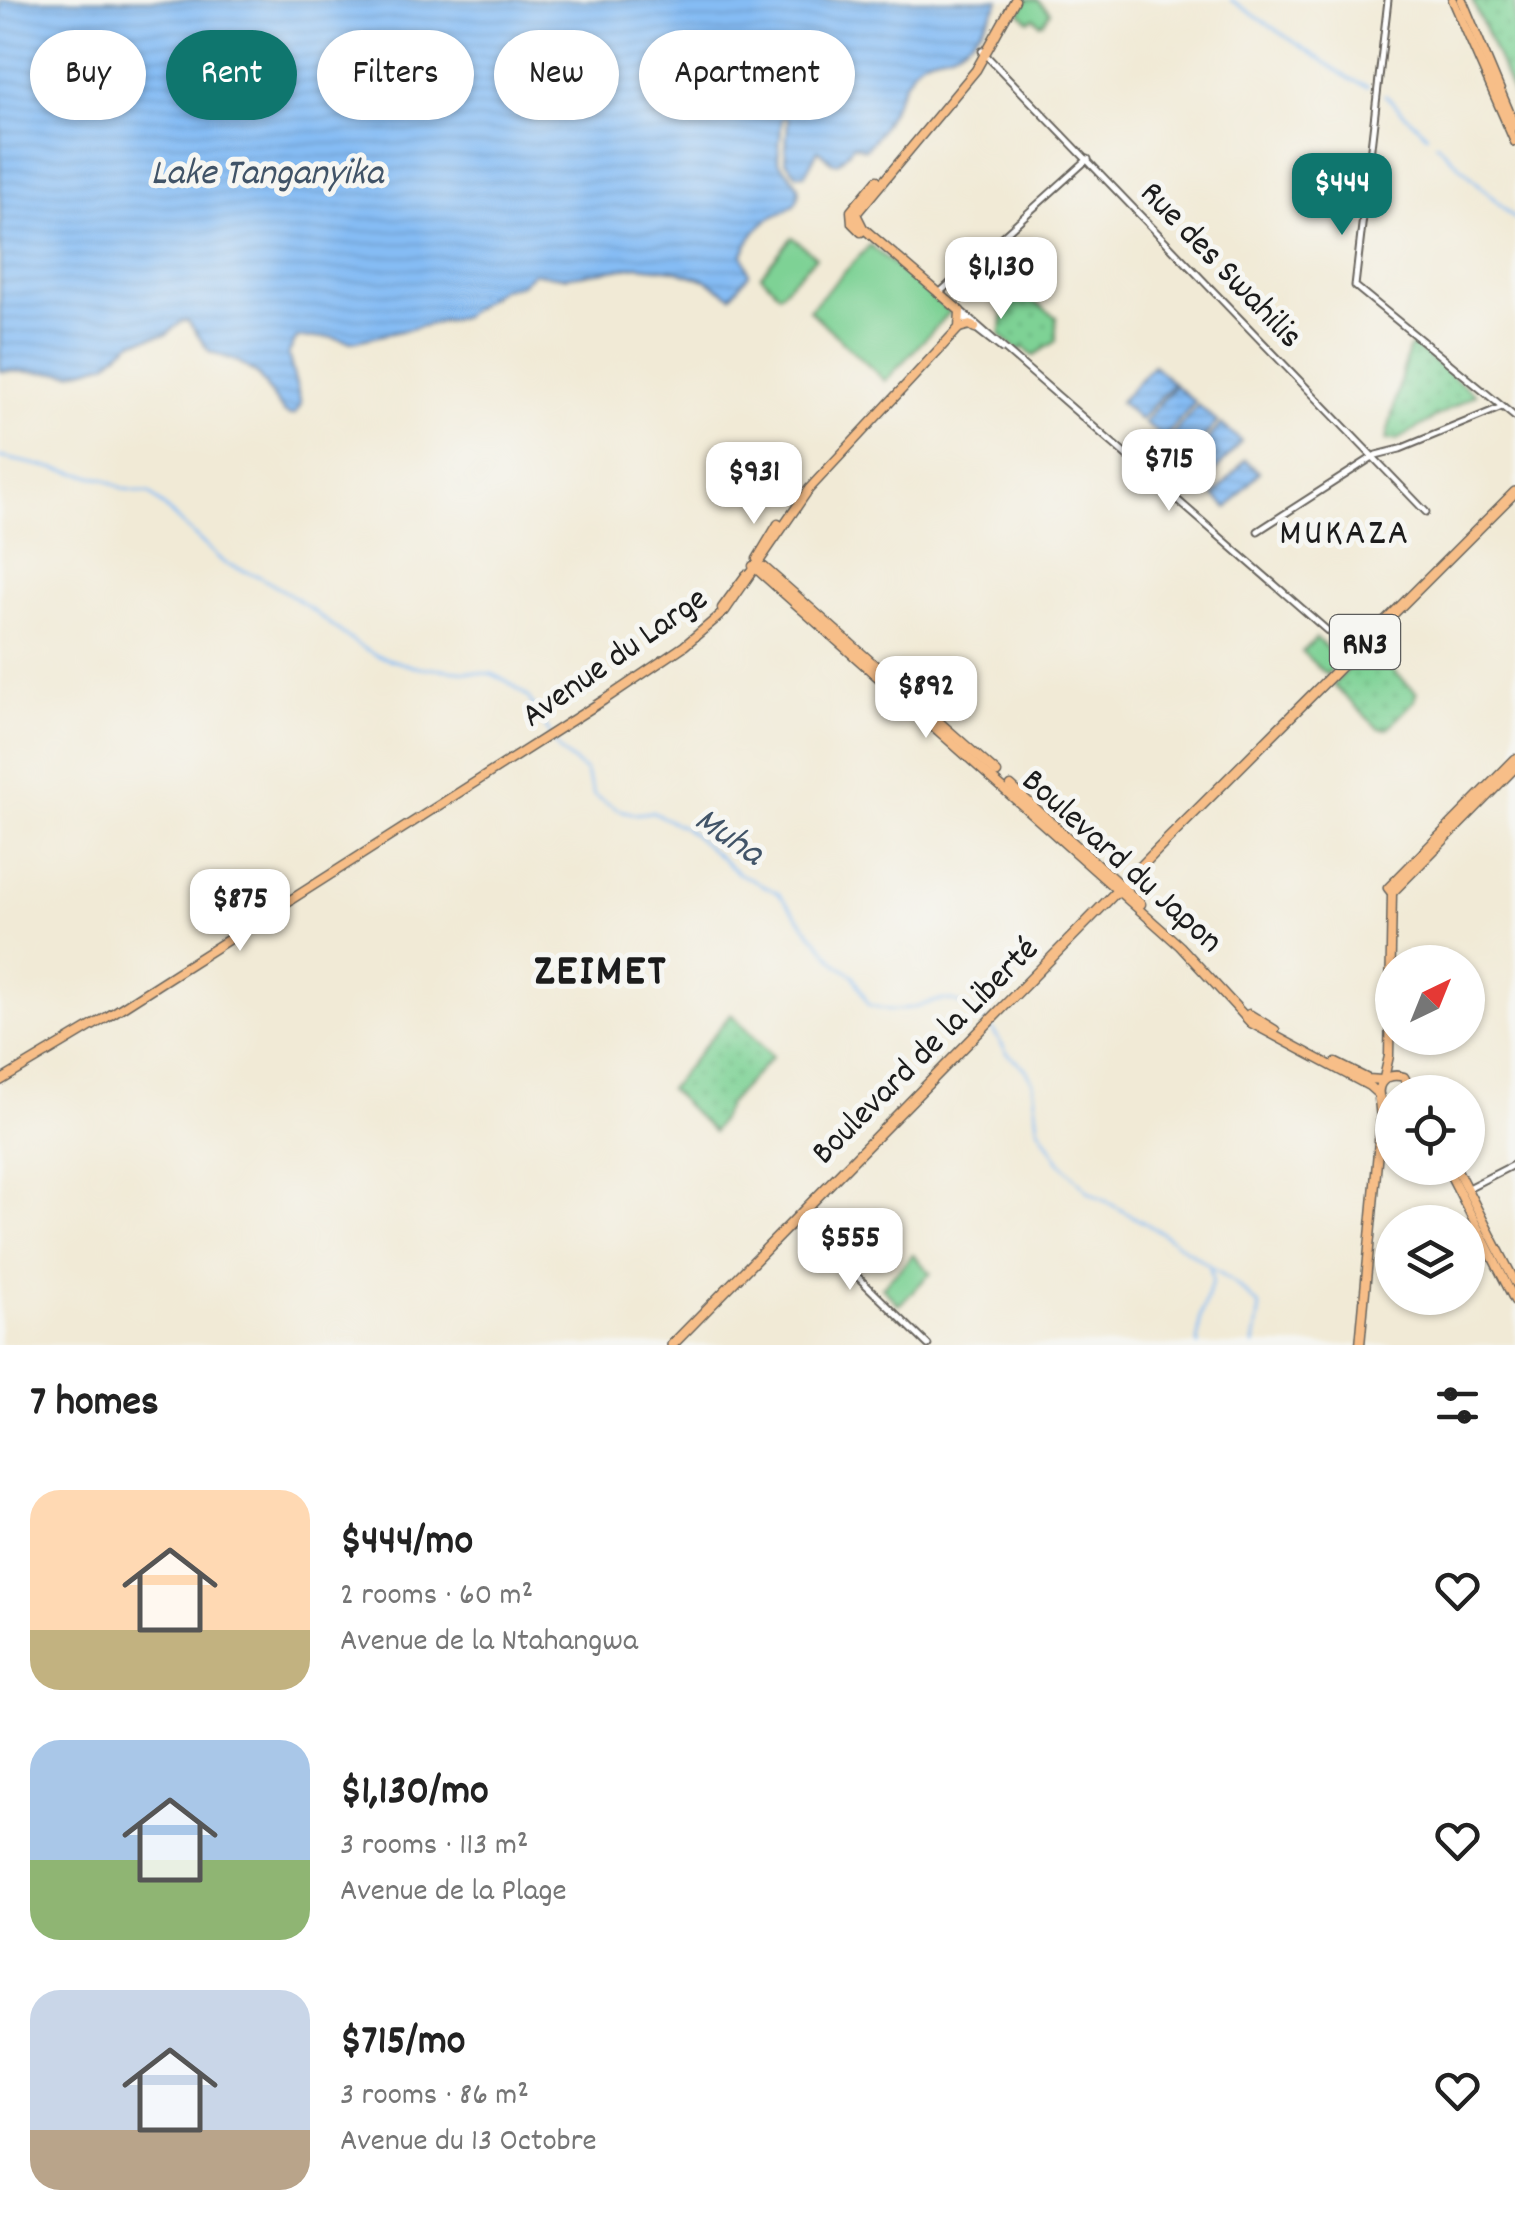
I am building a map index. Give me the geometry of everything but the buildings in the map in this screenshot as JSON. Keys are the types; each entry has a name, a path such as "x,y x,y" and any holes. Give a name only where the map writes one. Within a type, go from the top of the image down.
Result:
{"highway":[{"name":"RN3","path":"1354,654 1515,492"},
{"name":"Boulevard de la Liberté","path":"672,1345 1354,654"}],"main road":[{"path":"975,328 959,328 959,312 863,228 856,217 984,53 1012,0"},
{"path":"1453,0 1515,142"},
{"path":"1462,0 1515,126"},
{"name":"Avenue du Large","path":"942,343 959,312"},
{"name":"Avenue du Large","path":"0,1082 512,758 704,626 757,565 820,476 959,328"},
{"name":"Boulevard du Japon","path":"757,565 1198,959 1245,1010 1375,1093"},
{"path":"1384,1075 1389,1056 1390,890 1515,759"},
{"path":"1390,890 1515,768"},
{"path":"1389,1056 1400,1075"},
{"name":"Boulevard du Japon","path":"1322,1058 1375,1079"},
{"path":"1360,1345 1376,1185"},
{"path":"1459,1185 1515,1282"},
{"path":"1461,1185 1515,1302"}],"street":[{"path":"1388,0 1355,286 1515,417"},
{"name":"Rue des Swahilis","path":"984,53 1426,512"},
{"path":"938,294 1088,159"},
{"path":"959,312 1005,350"},
{"path":"959,312 1354,654"},
{"path":"1258,531 1373,458 1502,407"},
{"path":"1463,1190 1515,1164"},
{"path":"796,1217 928,1345"}],"green space":[{"path":"1026,0 1037,0 1050,12 1044,22 1040,24 1034,18 1029,21 1020,13"},
{"path":"1472,0 1515,0 1515,98"},
{"path":"792,237 816,257 779,294 761,275"},
{"path":"870,245 950,312 885,381 809,310"},
{"path":"1014,288 1056,317 1056,341 1033,356 1023,347 1019,351 1000,335 1004,315 998,305 1005,291"},
{"path":"1413,345 1475,394 1397,440 1386,440 1408,349"},
{"path":"1316,638 1340,661 1326,675 1302,652"},
{"path":"1369,652 1417,693 1387,729 1378,728 1333,685"},
{"path":"731,1014 772,1057 729,1103 713,1132 669,1089"},
{"path":"913,1255 931,1273 899,1305 882,1287"}],"water":[{"name":"Lake Tanganyika","path":"0,0 999,0 986,23 966,44 927,58 915,67 865,149 854,145 839,162 833,163 818,150 805,174 797,174 785,160 788,120 855,120 855,30 639,30 639,120 782,120 778,161 797,183 799,194 794,205 767,220 753,235 743,254 749,274 731,296 706,280 674,270 638,266 564,277 533,273 520,285 500,289 462,317 352,342 329,337 297,338 288,354 301,404 295,414 289,415 258,375 239,362 209,351 188,321 182,321 167,334 133,341 107,363 72,373 0,371"},
{"path":"1153,365 1173,383 1140,420 1120,402"},
{"path":"1175,385 1195,402 1164,438 1144,422"},
{"path":"1198,405 1217,422 1186,458 1167,441"},
{"path":"1221,424 1241,441 1211,477 1191,461"},
{"path":"1245,460 1259,472 1228,508 1214,496"}],"waterway":[{"path":"1231,0 1350,79 1368,86"},
{"path":"1385,95 1427,135"},
{"path":"1436,143 1515,219"},
{"name":"Muha","path":"0,457 104,479 124,489 149,493 224,563 293,596 378,656 415,667 492,674 507,681 528,697 560,751 585,771 594,795 617,809 635,814 652,812 685,828 738,873 778,893 839,966 853,975 869,1005 894,1010 950,1000 985,1022"},
{"name":"Muha","path":"991,1027 1007,1053 1025,1068 1033,1082 1038,1126 1059,1161 1089,1192 1159,1231 1232,1281 1260,1306 1254,1345"},
{"path":"1198,1345 1200,1317 1213,1279 1210,1269"}],"district":[{"name":"MUKAZA","path":"1345,530"},
{"name":"ZEIMET","path":"601,967"}]}
